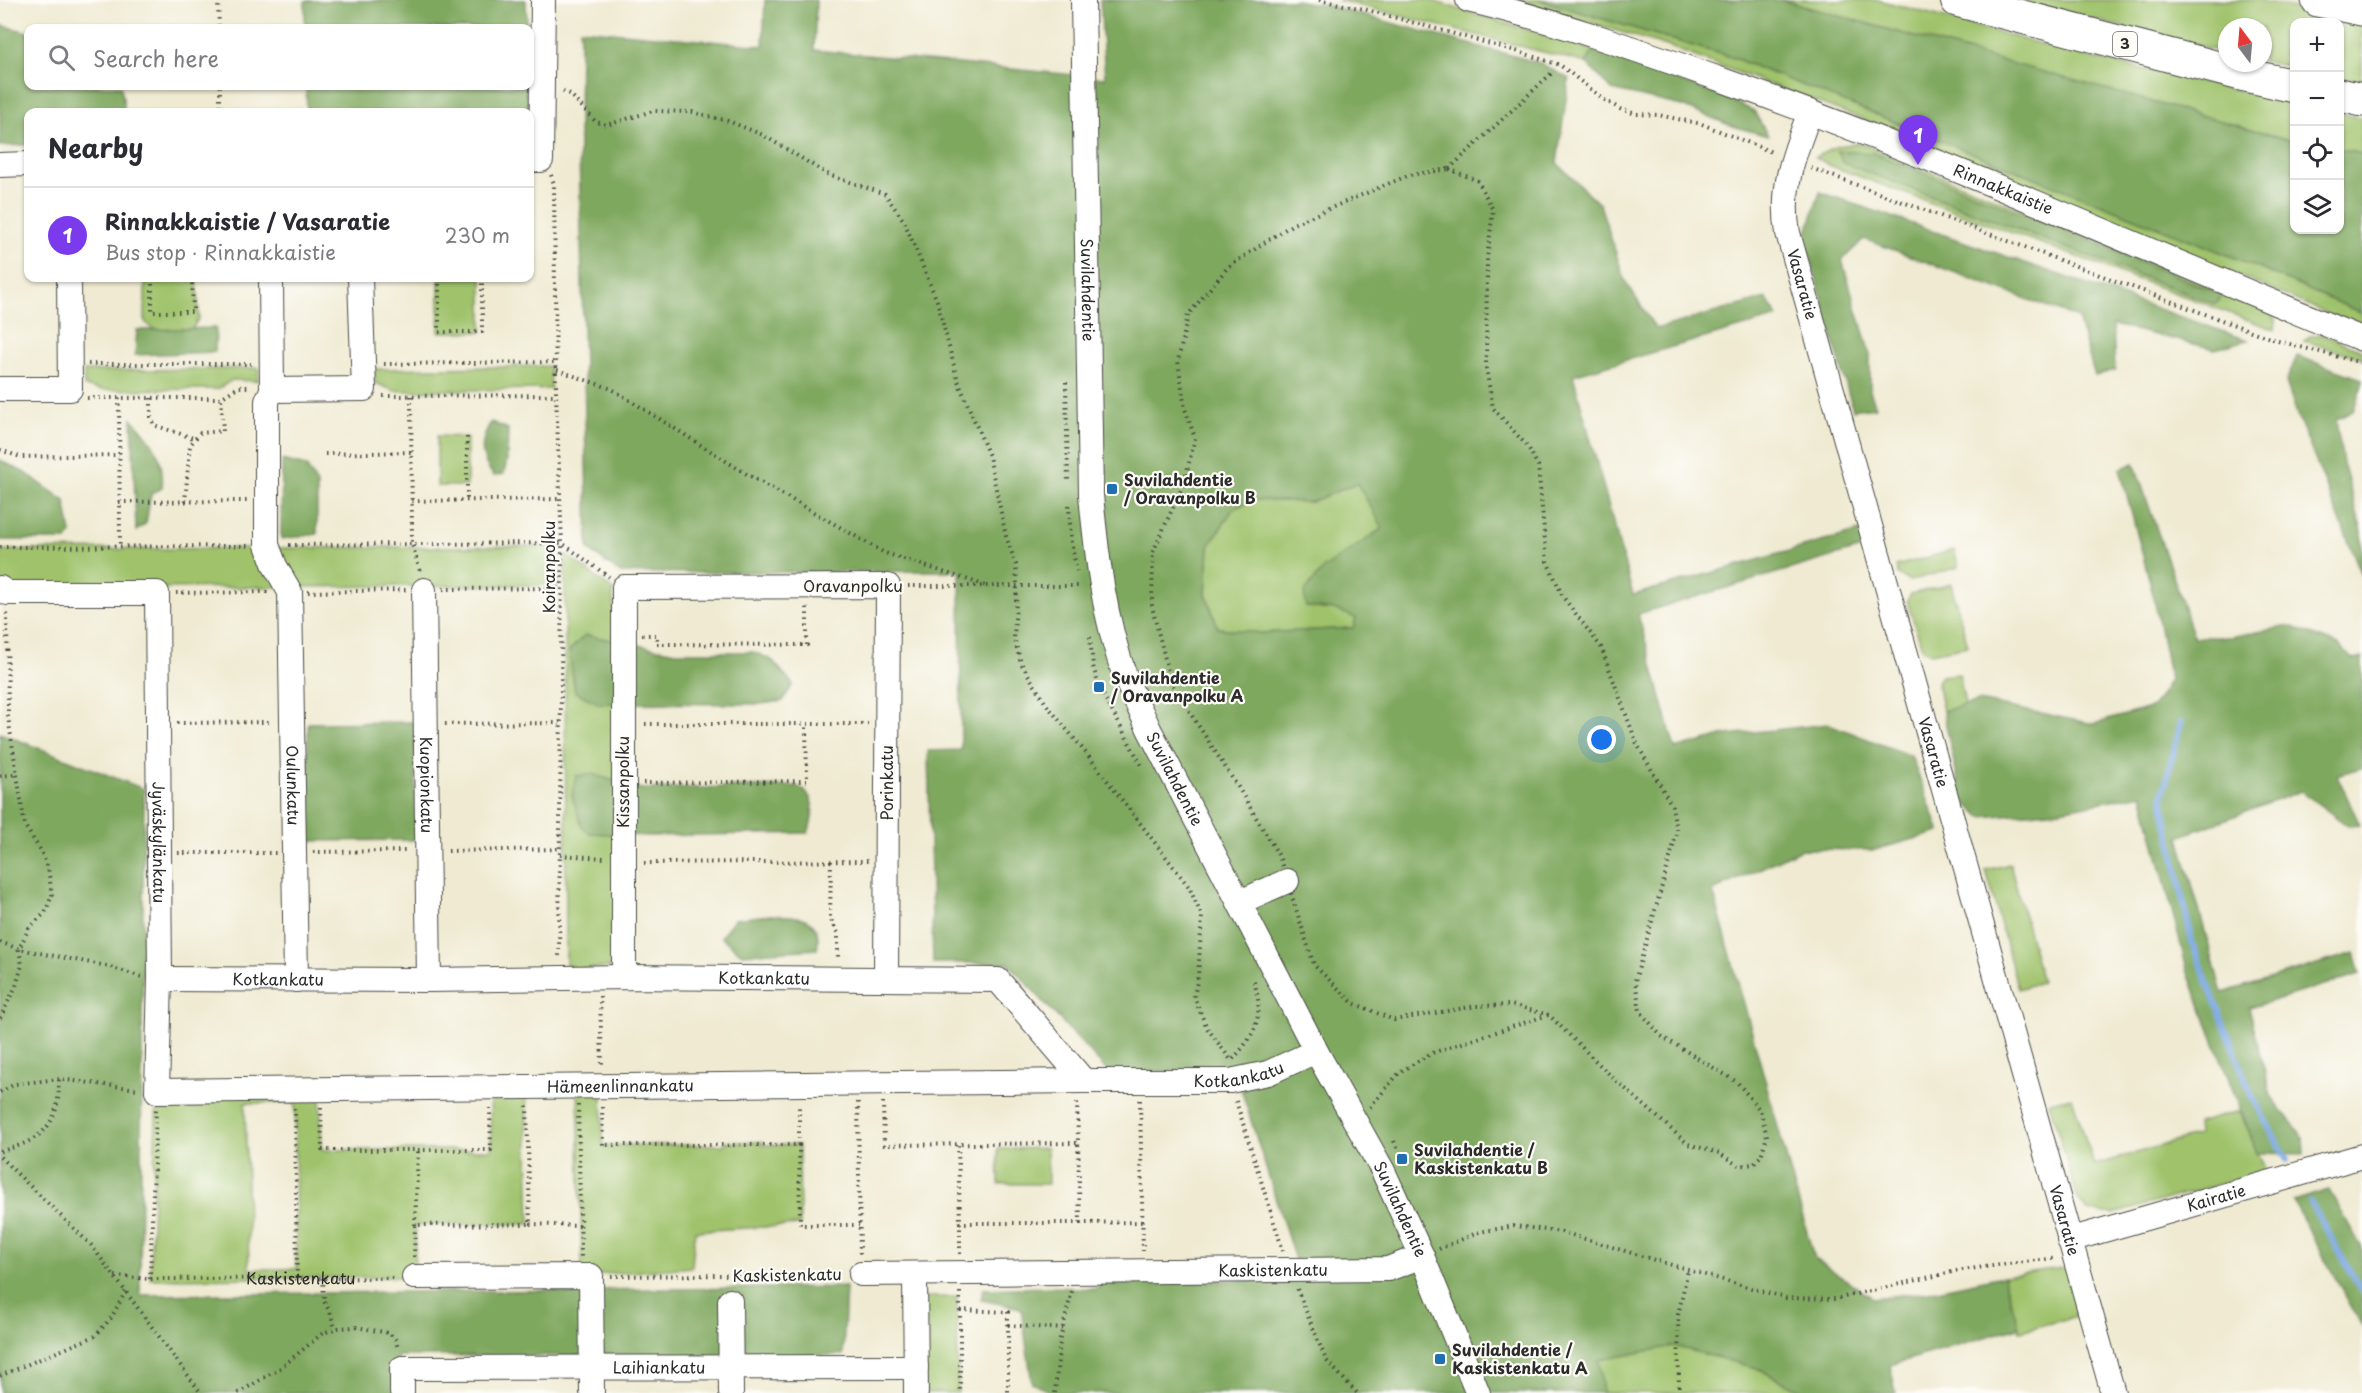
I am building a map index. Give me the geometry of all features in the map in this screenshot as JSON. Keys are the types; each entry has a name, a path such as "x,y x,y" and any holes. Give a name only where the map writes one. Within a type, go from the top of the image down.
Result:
{"highway":[{"name":"3","path":"1957,0 2290,85"},
{"path":"2318,0 2362,9"},
{"path":"2344,96 2362,100"}],"street":[{"path":"535,160 543,0"},
{"name":"Suvilahdentie","path":"1083,0 1091,495 1098,570 1106,612 1127,681 1149,729 1316,1051 1383,1171 1422,1256 1478,1393"},
{"name":"Rinnakkaistie","path":"1468,0 1512,10 1627,46 1878,137 2362,339"},
{"name":"Vasaratie","path":"1810,112 1786,183 1788,232 2113,1393"},
{"path":"0,165 24,164"},
{"path":"0,389 70,388 69,282"},
{"path":"271,282 272,380 267,401 267,545 275,566 290,592"},
{"path":"272,380 364,389 360,282"},
{"name":"Oravanpolku","path":"624,587 888,586"},
{"name":"Porinkatu","path":"886,980 888,586"},
{"name":"Kissanpolku","path":"624,587 624,977"},
{"name":"Kuopionkatu","path":"424,590 429,980"},
{"path":"3,591 157,593"},
{"name":"Oulunkatu","path":"290,592 296,980"},
{"name":"Jyväskylänkatu","path":"157,593 160,979 157,1091"},
{"path":"1240,902 1287,881"},
{"name":"Kotkankatu","path":"160,979 429,980 624,977 998,980 1080,1081 1230,1081 1268,1072 1316,1051"},
{"name":"Hämeenlinnankatu","path":"157,1091 1080,1081"},
{"name":"Kairatie","path":"2071,1248 2362,1156"},
{"name":"Kaskistenkatu","path":"861,1274 1388,1269 1422,1256"},
{"path":"915,1274 916,1393"},
{"path":"414,1277 586,1276 592,1393"},
{"path":"730,1301 731,1393"},
{"name":"Laihiankatu","path":"402,1368 916,1367"},
{"path":"402,1368 402,1393"}],"path":[{"path":"218,0 219,24"},
{"path":"1319,0 1364,9 1560,65 1603,99 1620,109 1636,114 1702,124 1792,161 2278,341 2362,363"},
{"path":"1449,169 1554,71"},
{"path":"555,87 570,94 596,122 608,125 653,111 692,112 728,121 763,135 829,175 885,194 904,221 937,302 958,381 989,456 1006,536 1016,565 1014,638 1021,663 1046,704 1189,887 1202,916 1198,976 1194,997 1207,1028 1232,1060"},
{"path":"220,90 220,108"},
{"name":"Koiranpolku","path":"535,160 554,184 556,395 562,543 559,978"},
{"path":"1449,169 1478,181 1493,210 1488,259 1486,368 1493,408 1528,447 1538,466 1547,561 1563,597 1601,647 1637,744 1672,806 1677,833 1635,981 1640,1011 1661,1036 1737,1082 1760,1110 1767,1136 1761,1156 1753,1164 1739,1166 1719,1154 1688,1144 1610,1075 1549,1015 1511,1005 1499,1005 1476,1006 1394,1020 1353,1003 1314,965 1278,856 1238,787 1171,682 1152,607 1153,552 1184,483 1195,438 1185,409 1178,360 1188,315 1228,267 1293,224 1409,175 1449,169"},
{"path":"152,282 152,312 193,312 192,282"},
{"path":"439,282 439,332 482,332 482,282"},
{"path":"380,364 557,362"},
{"path":"78,364 272,380"},
{"path":"556,370 612,389 745,473 885,553 987,586"},
{"path":"70,388 78,398 221,398 238,387 272,380"},
{"path":"364,389 369,395 556,395"},
{"path":"411,396 412,544 424,590"},
{"path":"119,398 120,546"},
{"path":"150,398 154,425 193,438"},
{"path":"184,501 187,464 193,438 200,433 223,431 221,398"},
{"path":"467,436 467,500"},
{"path":"0,450 20,457 119,455"},
{"path":"325,454 412,452"},
{"path":"412,501 560,499"},
{"path":"120,502 267,501"},
{"path":"0,547 562,543 624,587"},
{"name":"Oravanpolku","path":"888,586 1082,585"},
{"path":"623,635 657,635 657,644 807,645 807,586"},
{"path":"157,593 561,588"},
{"path":"0,1017 22,965 19,948 29,928 45,913 52,895 48,868 41,850 25,826 8,717 3,591"},
{"path":"158,723 292,722"},
{"path":"426,725 561,723"},
{"path":"623,724 887,724"},
{"path":"623,783 807,781 806,724"},
{"path":"0,776 18,774"},
{"path":"159,854 560,849"},
{"path":"560,855 623,861 887,861"},
{"path":"831,861 830,918 838,933 838,979"},
{"path":"0,942 107,966 137,976 160,979"},
{"path":"600,977 603,1145 799,1146"},
{"path":"1367,1110 1400,1072 1432,1053 1549,1015"},
{"path":"0,1151 20,1146 49,1126 57,1107 59,1079"},
{"path":"0,1092 15,1084 59,1079 157,1091 150,1279"},
{"path":"1080,1081 1080,1222"},
{"path":"1140,1081 1144,1272"},
{"path":"882,1083 884,1145 1079,1143"},
{"path":"799,1084 801,1225 859,1225"},
{"path":"857,1084 861,1274"},
{"path":"578,1086 581,1226 586,1276"},
{"path":"526,1087 530,1224"},
{"path":"320,1089 322,1150 491,1150 490,1088"},
{"path":"295,1089 297,1278"},
{"path":"958,1144 960,1393"},
{"path":"414,1277 418,1150"},
{"path":"0,1157 91,1245 201,1393"},
{"path":"960,1223 1142,1222"},
{"path":"415,1225 581,1226"},
{"path":"1422,1256 1479,1232 1515,1226 1562,1232 1786,1298 1835,1299 2071,1248"},
{"path":"1678,1393 1678,1315 1688,1270"},
{"path":"1055,1393 1063,1329 1071,1292 1088,1272"},
{"name":"Kaskistenkatu","path":"586,1276 861,1274"},
{"name":"Kaskistenkatu","path":"115,1276 150,1279 414,1277"},
{"path":"323,1278 324,1301 335,1329"},
{"path":"0,1376 95,1336 111,1318 126,1291"},
{"path":"960,1310 1008,1312 1008,1393"},
{"path":"1008,1325 1063,1329"},
{"path":"238,1393 279,1369 323,1333 335,1329 357,1327 389,1333 396,1340 402,1368"}],"green space":[{"path":"526,0 527,24 305,24 305,1"},
{"path":"765,0 816,0 814,50 1105,78 1100,0 1295,0 1325,5 1540,63 1569,79 1557,163 1600,205 1625,281 1656,329 1766,298 1778,317 1573,375 1633,595 1860,531 1865,547 1638,614 1675,749 1726,735 1829,724 1911,756 1940,832 1875,850 1801,849 1713,891 1814,1258 1873,1298 1928,1292 2003,1276 2019,1327 1890,1365 1896,1393 1805,1393 1757,1368 1674,1346 1599,1360 1603,1393 1052,1393 1032,1383 1021,1308 981,1300 983,1289 1052,1287 1098,1289 1098,1283 1301,1279 1235,1070 1108,1072 1008,963 933,963 928,751 961,750 960,571 620,573 588,549 579,149 580,29 763,46","holes":["1357,483 1383,528 1324,568 1304,592 1306,607 1336,610 1356,618 1353,628 1261,633 1218,628 1206,594 1209,546 1233,509 1252,500 1311,502"]},
{"path":"1338,0 1429,0 1594,50 1586,63"},
{"path":"1516,0 1539,0 1734,58 2233,257 2362,313 2362,328 1897,132 1667,46"},
{"path":"1539,0 1781,0 2290,140 2290,234 2344,234 2344,150 2362,154 2362,313 2233,257 1734,58"},
{"path":"1781,0 1879,0 2089,57 2290,102 2290,140"},
{"path":"2014,0 2259,0 2336,18 2290,18 2290,67 2272,63 2272,18 2218,18 2218,51"},
{"path":"2344,20 2362,24 2362,82 2344,78"},
{"path":"0,25 24,31 24,90 122,90 124,108 24,108 24,145 0,146"},
{"path":"1594,50 1724,97 1754,111 1768,136 1732,126 1682,106 1612,90 1586,63"},
{"path":"306,90 528,90 528,108 307,108"},
{"path":"2344,114 2362,118 2362,154 2344,150"},
{"path":"1861,143 2269,311 2276,320 2275,330 1831,166 1815,157 1838,146","holes":["1838,152 2215,304 1843,163"]},
{"path":"1838,151 1874,153 2223,295 2215,304 1843,163"},
{"path":"1820,192 2248,340 2215,349 2113,325 2115,370 2095,376 2078,318 1864,239 1842,260 1870,354 1870,391 1876,407 1853,410 1805,238"},
{"path":"145,282 197,282 199,318 190,332 166,333 145,322"},
{"path":"439,282 482,282 482,332 439,332"},
{"path":"216,328 215,352 135,355 137,330"},
{"path":"2321,334 2362,350 2362,358 2304,341 2310,336"},
{"path":"2297,356 2362,379 2353,411 2336,420 2343,463 2362,532 2362,575 2286,382"},
{"path":"550,366 551,389 395,391 375,383 374,369"},
{"path":"259,368 258,381 232,380 218,389 100,390 84,386 84,371"},
{"path":"132,419 152,442 162,467 162,488 151,494 146,523 136,531"},
{"path":"491,422 508,429 504,474 494,476 486,463 482,450 484,436"},
{"path":"437,436 467,437 467,486 437,486"},
{"path":"0,460 27,474 65,501 71,533 67,540 0,540"},
{"path":"282,460 306,466 317,484 317,534 281,539"},
{"path":"2134,463 2194,637 2229,637 2290,626 2339,645 2353,660 2362,658 2362,768 2337,775 2360,825 2348,826 2301,791 2179,837 2222,993 2354,953 2360,974 2249,1008 2271,1096 2303,1137 2304,1154 2257,1153 2188,973 2142,794 2061,810 1981,817 1962,800 1943,711 1979,701 2094,724 2153,707 2170,680 2154,598 2120,469"},
{"path":"1357,483 1384,527 1357,546 1306,607 1337,610 1356,618 1354,628 1261,633 1218,628 1206,594 1209,546 1233,509 1253,500 1311,502"},
{"path":"558,546 558,585 17,589 0,583 0,550"},
{"path":"1954,550 1959,567 1910,581 1898,575 1896,566"},
{"path":"565,554 613,590 620,967 566,969"},
{"path":"1951,584 1968,646 1931,653 1922,648 1907,601 1911,594"},
{"path":"585,635 676,652 754,652 772,660 793,684 783,701 761,704 598,703 575,692 569,651"},
{"path":"1959,674 1965,705 1943,711 1937,682 1941,676"},
{"path":"415,722 416,840 308,841 308,723"},
{"path":"0,733 144,789 140,1295 846,1287 843,1355 398,1356 398,1393 0,1393"},
{"path":"592,774 642,789 796,786 808,794 811,800 812,820 808,833 647,836 589,833 582,827 572,796 576,776"},
{"path":"2010,864 2042,982 2018,989 1986,870"},
{"path":"769,915 797,917 812,923 818,938 817,949 742,954 721,937 734,919"},
{"path":"578,1086 602,1086 603,1145 724,1145 725,1142 763,1142 763,1145 799,1145 800,1225 695,1231 692,1267 582,1276"},
{"path":"526,1087 530,1224 416,1225 414,1277 150,1279 157,1091 320,1089 322,1150 491,1150 490,1088","holes":["245,1103 295,1103 296,1269 249,1269"]},
{"path":"2072,1097 2094,1165 2198,1135 2197,1123 2240,1111 2266,1171 2114,1214 2087,1211 2078,1199 2049,1102"},
{"path":"1047,1148 1048,1184 999,1184 998,1149"},
{"path":"2329,1190 2362,1248 2362,1326 2293,1201"},
{"path":"2068,1267 2081,1315 2020,1331 2003,1276"},
{"path":"920,1297 957,1297 958,1393 921,1393"},
{"path":"1674,1346 1757,1368 1805,1393 1603,1393 1599,1360"}],"waterway":[{"path":"2181,722 2162,798 2192,943 2252,1096 2287,1160"},
{"path":"2310,1202 2362,1292"}],"place":[{"name":"Rinnakkaistie / Vasaratie","path":"1918,165"},
{"name":"Suvilahdentie / Oravanpolku B","path":"1112,489"},
{"name":"Suvilahdentie / Oravanpolku A","path":"1099,687"},
{"name":"Suvilahdentie / Kaskistenkatu B","path":"1402,1159"},
{"name":"Suvilahdentie / Kaskistenkatu A","path":"1440,1359"}]}
